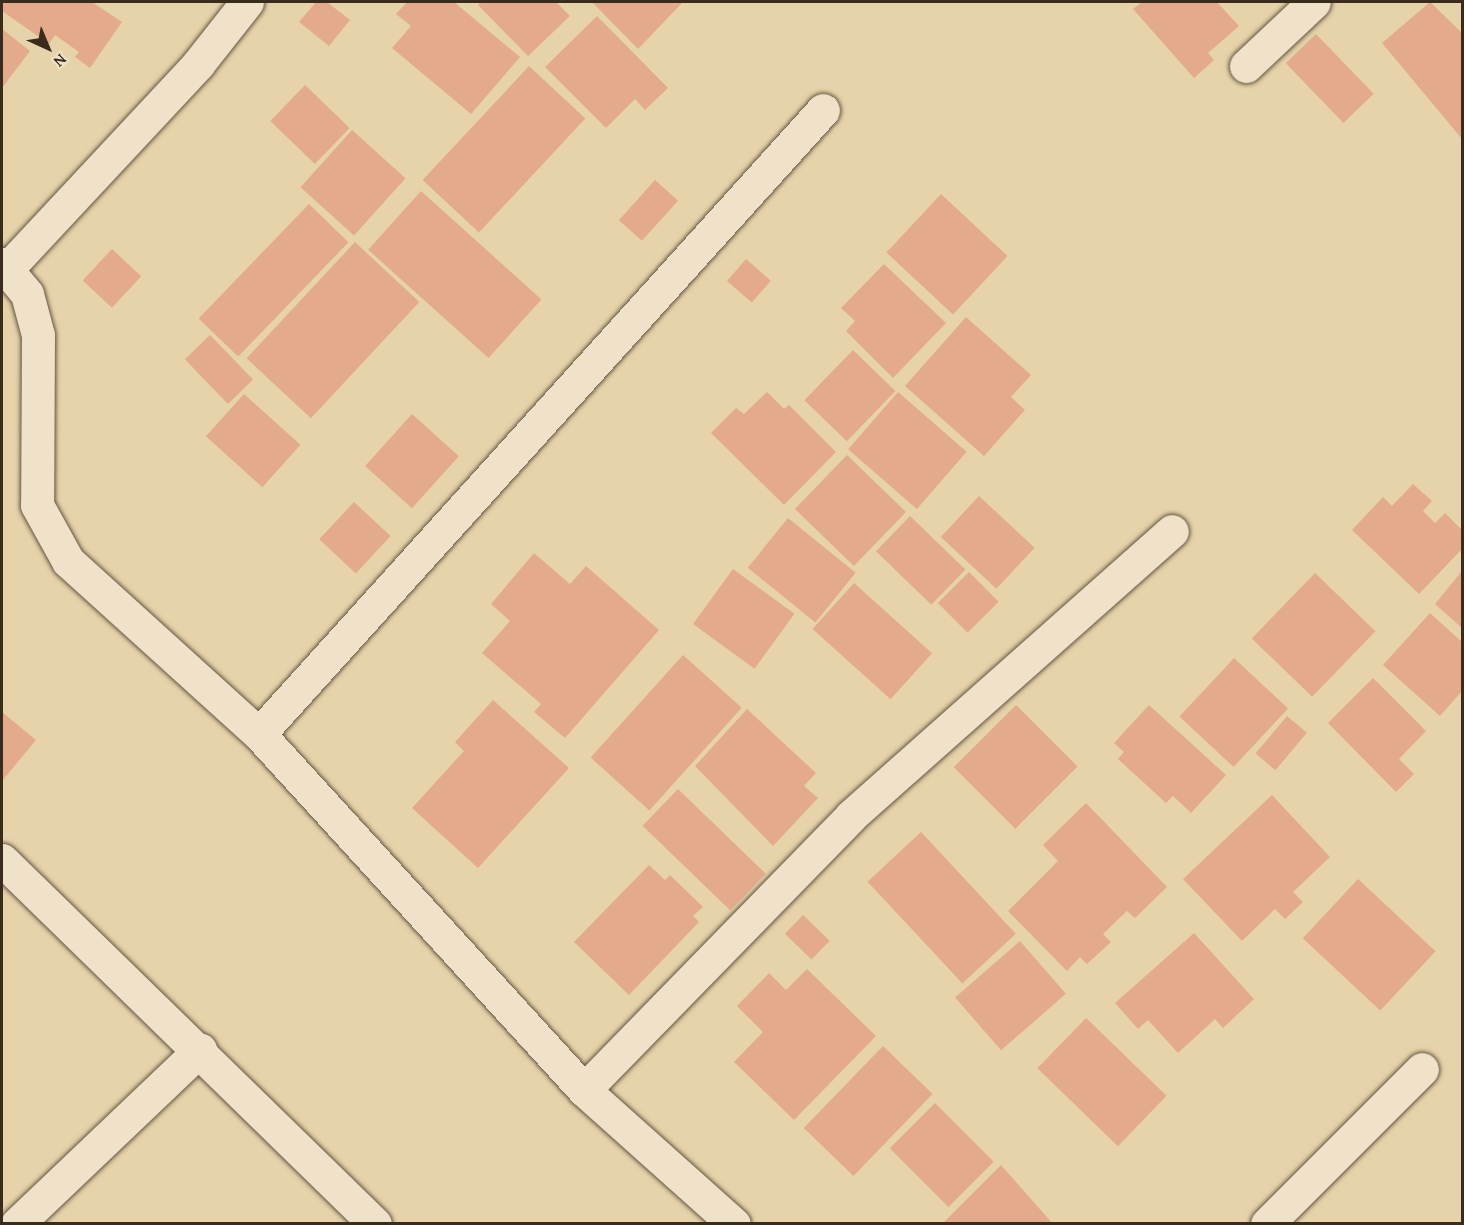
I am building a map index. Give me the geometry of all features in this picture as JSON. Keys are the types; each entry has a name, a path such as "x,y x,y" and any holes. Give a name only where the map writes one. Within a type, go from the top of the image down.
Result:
{"street":[{"path":"248,2 198,64 5,266 27,294 38,334 37,505 68,561 259,734 584,1090 734,1224"},
{"path":"1246,66 1314,2"},
{"path":"259,734 823,110"},
{"path":"584,1090 851,816 1172,531"},
{"path":"2,860 200,1050 375,1224"},
{"path":"17,1224 200,1050"},
{"path":"1267,1224 1422,1069"}],"building":[{"path":"2,2 92,2 122,22 90,68 75,57 79,52 55,35 49,44 2,11"},
{"path":"316,2 327,2 350,20 329,46 299,22"},
{"path":"407,2 454,2 520,57 471,114 392,48 411,26 396,14"},
{"path":"481,2 556,2 570,16 528,56 478,5"},
{"path":"592,2 683,2 638,49"},
{"path":"1142,2 1217,2 1239,26 1208,53 1214,60 1194,78 1133,9"},
{"path":"1430,2 1462,33 1462,139 1382,43"},
{"path":"597,16 668,88 645,110 635,99 606,128 545,67"},
{"path":"2,29 30,51 2,88"},
{"path":"1316,34 1374,94 1343,123 1286,63"},
{"path":"529,66 585,119 479,233 423,180"},
{"path":"305,85 350,128 315,164 270,121"},
{"path":"352,130 406,178 354,235 300,187"},
{"path":"655,180 678,201 642,241 619,220"},
{"path":"421,191 541,299 489,358 368,250"},
{"path":"941,194 1008,256 953,315 886,253"},
{"path":"309,204 349,242 238,357 199,318"},
{"path":"355,242 419,302 311,418 247,358"},
{"path":"112,249 141,276 112,308 83,280"},
{"path":"746,259 771,281 752,303 727,281"},
{"path":"884,264 946,323 893,378 846,331 855,321 841,308"},
{"path":"966,317 1031,375 1011,397 1025,410 984,456 905,386"},
{"path":"210,335 253,380 228,404 185,359"},
{"path":"853,350 895,391 847,441 804,400"},
{"path":"767,392 784,409 789,405 836,452 784,505 711,433 736,408 744,414"},
{"path":"898,392 967,452 917,509 848,449"},
{"path":"244,394 300,445 262,487 206,436"},
{"path":"412,414 459,456 412,508 365,466"},
{"path":"847,455 906,512 854,566 795,509"},
{"path":"1413,484 1432,501 1423,511 1435,523 1445,513 1462,530 1462,549 1419,594 1352,530 1383,497 1392,506"},
{"path":"979,496 1035,548 996,589 941,537"},
{"path":"354,502 391,536 356,573 319,539"},
{"path":"910,516 965,569 931,605 876,551"},
{"path":"788,518 856,573 815,622 748,568"},
{"path":"534,553 570,584 586,566 659,630 565,738 534,712 541,704 482,653 510,621 491,604"},
{"path":"733,569 794,614 755,669 693,624"},
{"path":"1462,571 1462,628 1435,604"},
{"path":"969,572 999,602 968,633 938,603"},
{"path":"1315,573 1375,631 1312,697 1252,638"},
{"path":"854,583 932,653 891,699 813,629"},
{"path":"1430,613 1462,642 1462,691 1440,716 1383,665"},
{"path":"683,655 742,708 649,810 591,758"},
{"path":"1234,658 1288,708 1234,767 1179,717"},
{"path":"1373,678 1426,731 1399,759 1414,774 1396,792 1328,723"},
{"path":"493,700 569,768 478,868 412,808 464,751 455,742"},
{"path":"1016,705 1078,767 1015,829 954,767"},
{"path":"1149,705 1226,775 1191,813 1173,796 1166,803 1118,759 1124,752 1114,743"},
{"path":"747,709 816,773 804,786 818,798 773,846 695,766"},
{"path":"2,712 36,740 2,781"},
{"path":"1287,716 1307,733 1275,770 1256,754"},
{"path":"678,789 766,874 730,910 643,826"},
{"path":"1272,795 1330,857 1293,892 1303,902 1285,919 1275,909 1242,941 1183,879"},
{"path":"1086,803 1167,887 1135,918 1127,911 1103,934 1111,942 1087,964 1080,957 1067,971 1008,911 1058,861 1043,845"},
{"path":"921,832 1016,934 962,983 868,882"},
{"path":"649,865 665,880 670,875 703,907 693,916 699,922 629,995 574,942"},
{"path":"1358,879 1436,951 1380,1011 1303,938"},
{"path":"803,915 830,941 812,959 785,934"},
{"path":"1194,933 1254,999 1223,1028 1215,1019 1178,1053 1148,1020 1138,1029 1115,1003"},
{"path":"1020,941 1066,994 1001,1050 955,997"},
{"path":"807,969 876,1036 794,1120 734,1062 763,1032 737,1006 769,973 786,990"},
{"path":"1086,1018 1167,1096 1118,1146 1037,1068"},
{"path":"883,1046 933,1094 853,1176 804,1128"},
{"path":"935,1103 994,1162 948,1207 890,1148"},
{"path":"1001,1165 1053,1224 942,1224"}]}
